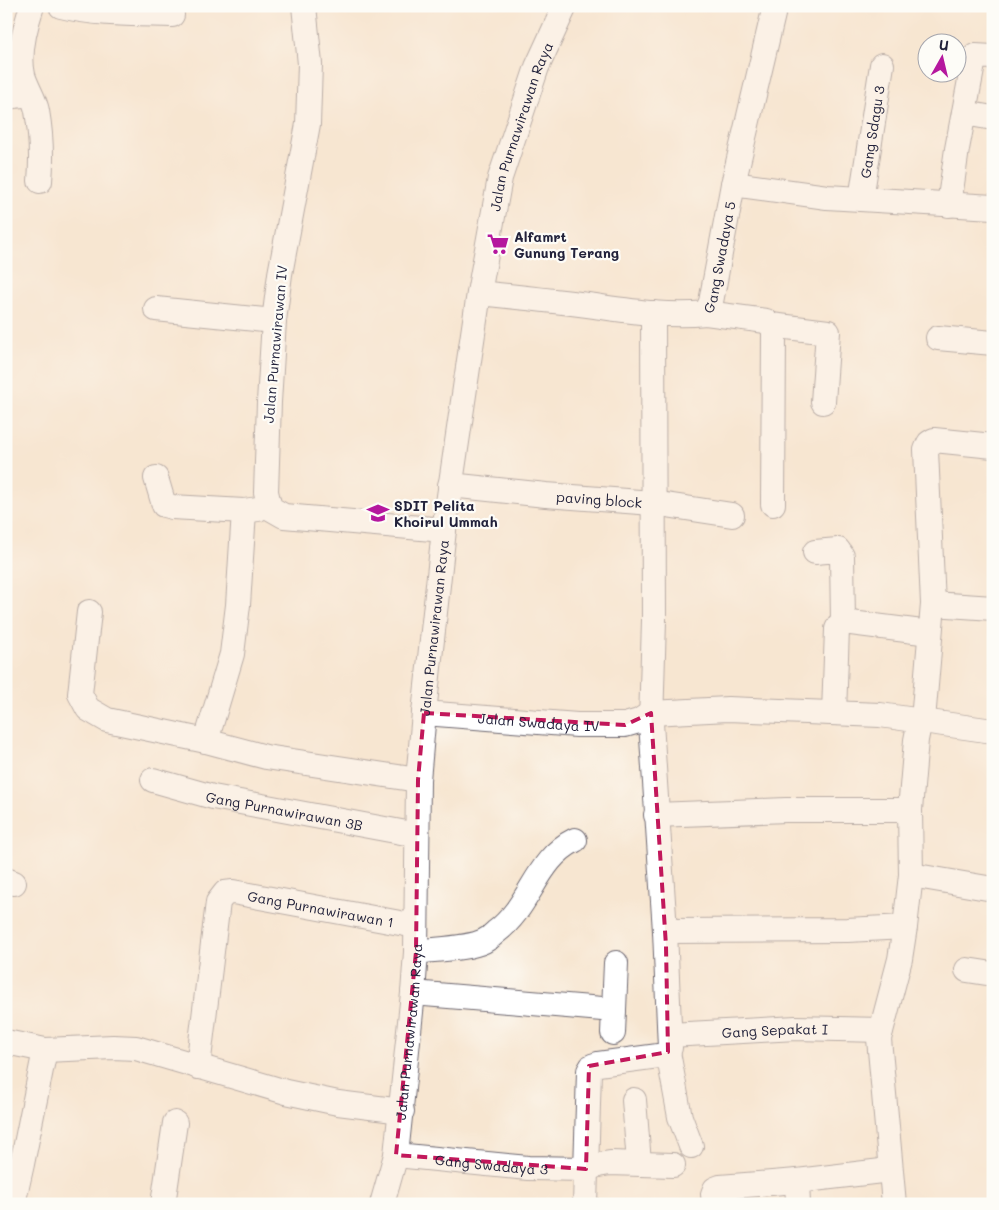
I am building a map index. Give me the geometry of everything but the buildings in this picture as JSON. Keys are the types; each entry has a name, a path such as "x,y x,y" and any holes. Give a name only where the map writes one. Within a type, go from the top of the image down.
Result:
{"street":[{"path":"32,6 21,53 23,74 37,108 40,129 40,181"},
{"path":"61,6 80,11 172,15"},
{"name":"Jalan Purnawirawan IV","path":"270,508 266,492 274,321 280,274 308,124 310,64 304,6"},
{"name":"Jalan Purnawirawan Raya","path":"382,1204 396,1155 413,992 416,952 418,780 424,713 444,530 479,293 500,178 537,66 565,6"},
{"name":"Gang Swadaya 5","path":"479,293 653,313 692,315 706,313 711,302 733,184 775,6"},
{"path":"950,205 954,169 974,58 978,55 993,57"},
{"name":"Gang Sdagu 3","path":"861,199 882,65"},
{"path":"6,97 30,94"},
{"path":"964,113 993,118"},
{"path":"733,184 827,197 993,207"},
{"path":"156,309 274,321"},
{"path":"653,313 654,620 651,713 656,815 665,931 669,1044 680,1116 691,1146"},
{"path":"706,313 766,321 771,325 774,332 773,504"},
{"path":"771,325 828,332 823,402"},
{"path":"938,338 993,343"},
{"path":"894,1204 879,1039 900,959 905,927 911,874 910,810 916,740 923,720 933,604 925,462 926,450 928,443 934,440 993,446"},
{"path":"156,478 164,505 172,507 244,511 270,508 284,516 444,530"},
{"name":"paving block","path":"450,485 653,503 732,515"},
{"path":"206,741 232,654 238,605 244,511"},
{"path":"815,552 838,550 842,556 843,622"},
{"path":"933,604 993,608"},
{"path":"89,612 80,694 88,709 107,720 266,756 418,780"},
{"path":"834,713 837,629 839,625 843,622 930,633"},
{"path":"651,713 728,709 880,715 993,730"},
{"name":"Jalan Swadaya IV","path":"424,713 577,725 625,725 639,721 651,713"},
{"name":"Gang Purnawirawan 3B","path":"153,780 213,797 417,835"},
{"path":"656,815 786,810 910,810"},
{"path":"416,952 484,941 514,916 526,900 538,876 554,854 566,844 575,840"},
{"path":"911,874 993,889"},
{"name":"Gang Purnawirawan 1","path":"198,1067 218,902 225,893 233,892 416,926"},
{"path":"665,931 847,930 905,927"},
{"path":"613,1034 616,963"},
{"path":"967,970 993,974"},
{"path":"413,992 614,1010"},
{"name":"Gang Sepakat I","path":"586,1169 589,1072 592,1066 666,1055 669,1044 804,1028 880,1030"},
{"path":"6,1042 45,1050 113,1047 136,1048 286,1092 338,1103 402,1110"},
{"path":"13,1204 45,1050"},
{"path":"634,1100 639,1164"},
{"path":"164,1204 175,1123"},
{"name":"Gang Swadaya 3","path":"396,1155 528,1168 586,1169 598,1164 610,1163 673,1165"},
{"path":"586,1169 586,1204"},
{"path":"714,1204 713,1194 720,1187 798,1192 890,1170"}],"highlighted area":[{"path":"424,713 625,725 651,713 666,946 668,1052 589,1066 586,1169 396,1155 416,952 418,780"}],"place":[{"name":"Alfamrt Gunung Terang","path":"498,244"},
{"name":"SDIT Pelita Khoirul Ummah","path":"378,513"}]}
